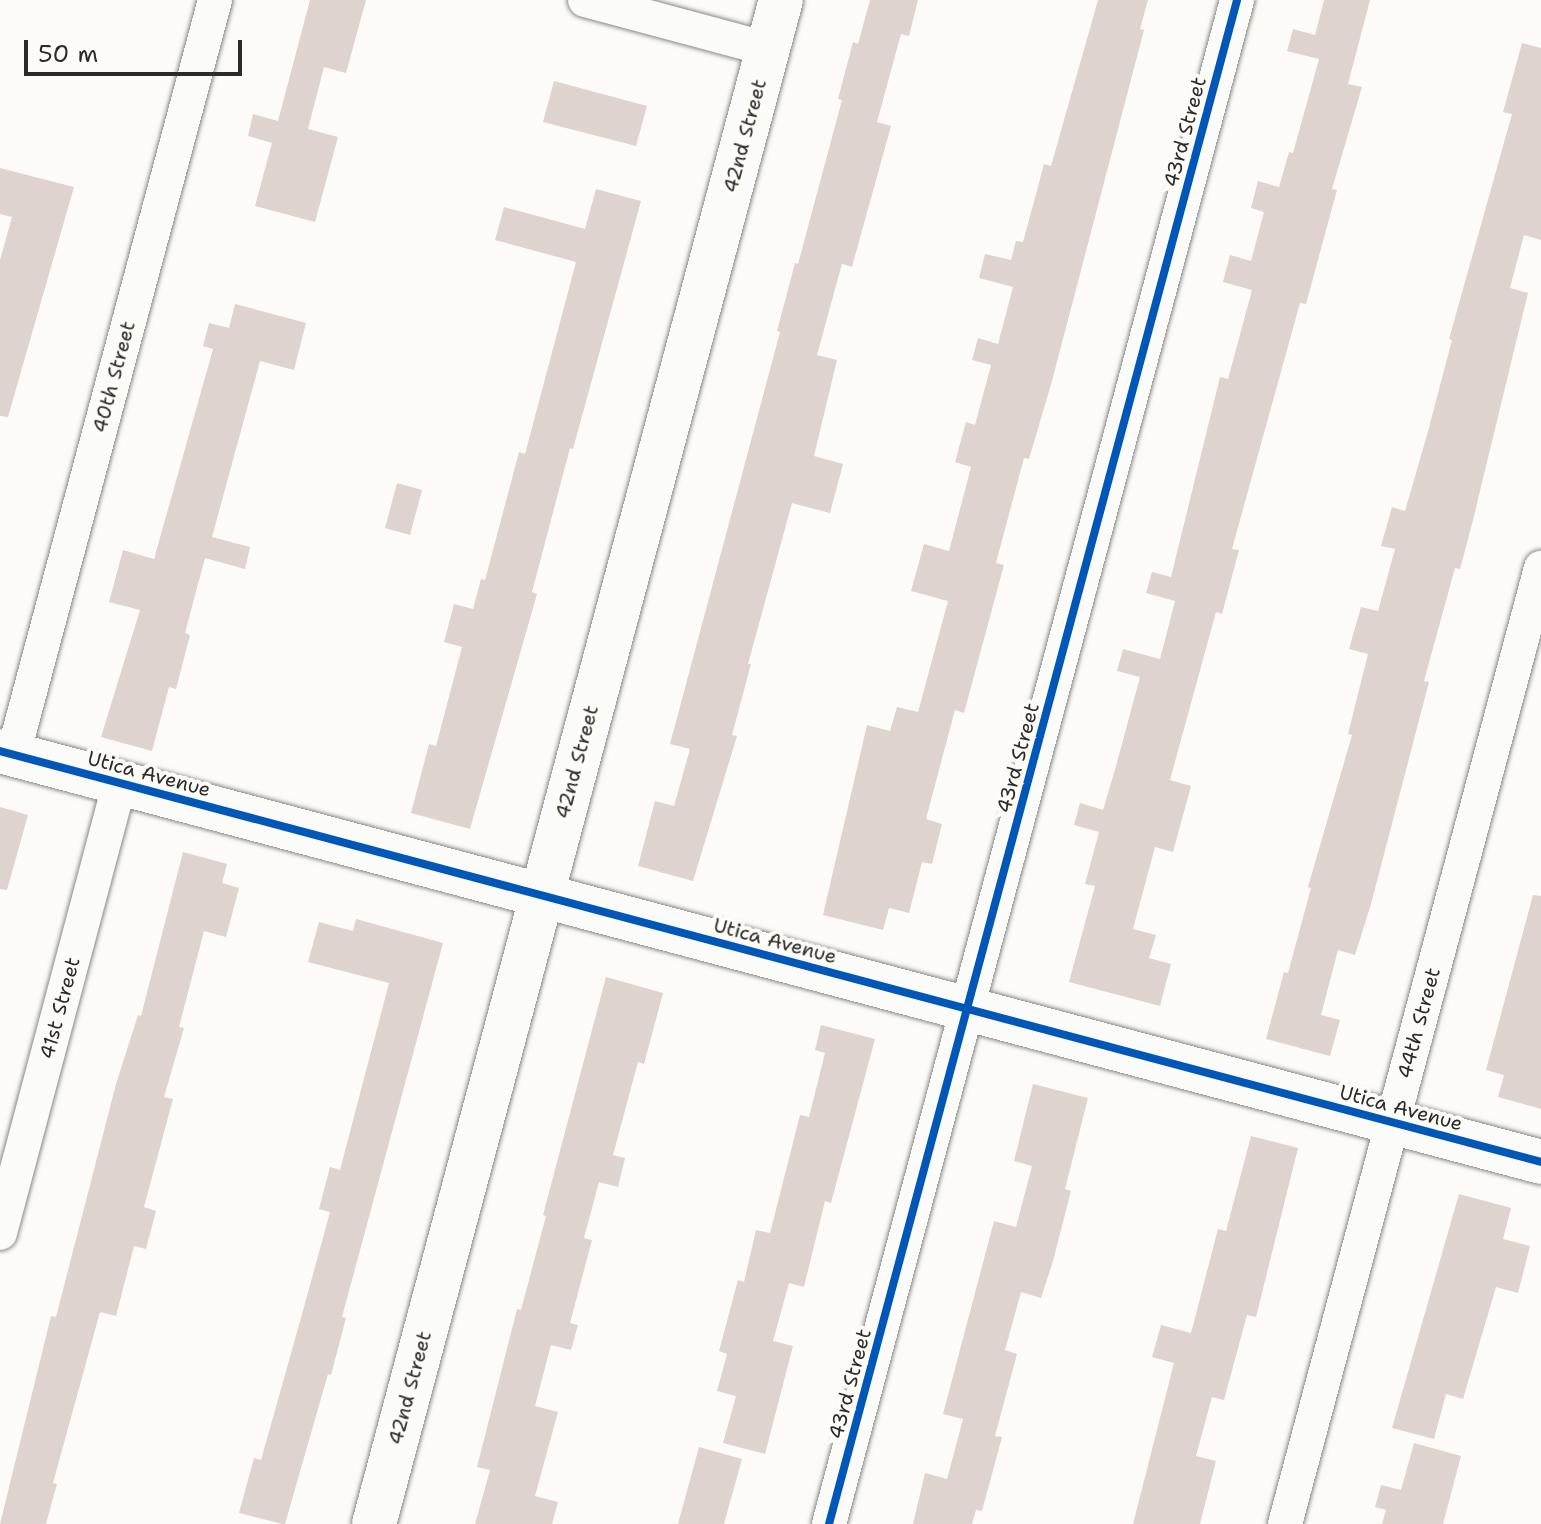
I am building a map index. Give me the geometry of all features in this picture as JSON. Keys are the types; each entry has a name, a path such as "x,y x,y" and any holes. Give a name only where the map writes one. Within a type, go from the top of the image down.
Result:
{"street":[{"name":"40th Street","path":"6,753 215,0"},
{"path":"585,0 768,49"},
{"name":"42nd Street","path":"374,1524 781,0"},
{"name":"43rd Street","path":"829,1524 1237,0"},
{"name":"44th Street","path":"1285,1524 1541,568"},
{"name":"Utica Avenue","path":"6,753 1541,1162"},
{"name":"41st Street","path":"0,1233 120,783"}],"building":[{"path":"310,0 366,0 346,73 324,67 308,129 338,137 315,222 255,206 272,143 248,136 253,114 278,121"},
{"path":"870,0 918,0 909,36 901,34 877,122 891,126 852,267 842,264 817,355 837,360 814,456 843,464 830,513 792,503 748,664 751,664 732,735 737,736 693,881 638,866 655,801 674,806 690,749 670,744 780,332 777,331 795,263 798,264 842,100 838,99 853,42 858,44"},
{"path":"1098,0 1148,0 1140,29 1144,30 1052,381 1029,459 1024,458 996,563 1004,565 964,713 955,710 926,819 942,824 932,864 922,862 909,913 889,908 883,930 823,915 867,725 890,731 897,707 918,712 948,601 911,591 924,544 949,551 971,467 955,462 966,422 975,425 991,365 972,360 978,338 998,344 1013,287 979,278 985,254 1011,260 1016,241 1023,242 1044,164 1051,166"},
{"path":"1324,0 1370,0 1348,84 1362,87 1332,189 1337,190 1306,304 1300,303 1232,549 1239,550 1222,614 1216,612 1170,780 1191,786 1173,852 1155,847 1133,929 1156,935 1149,958 1171,964 1160,1006 1069,982 1095,886 1085,884 1099,832 1074,825 1080,803 1103,810 1116,766 1140,677 1117,671 1123,649 1160,659 1175,601 1146,593 1152,572 1171,577 1220,377 1228,379 1252,290 1223,282 1230,255 1251,261 1264,212 1251,208 1258,181 1279,187 1289,152 1293,153 1319,59 1287,51 1293,29 1315,35"},
{"path":"1522,43 1541,48 1541,240 1524,235 1510,288 1528,293 1471,528 1460,569 1455,568 1424,681 1429,682 1371,904 1355,955 1338,950 1321,1015 1340,1020 1330,1056 1266,1039 1284,972 1288,973 1311,888 1308,887 1352,735 1348,734 1368,654 1349,649 1361,607 1378,611 1395,549 1381,546 1392,507 1405,511 1427,435 1452,340 1449,339 1512,114 1503,112"},
{"path":"554,81 647,106 636,146 543,122"},
{"path":"0,168 74,187 8,417 0,416 0,260 12,217 0,214"},
{"path":"596,189 641,201 573,449 570,448 532,592 537,594 470,829 411,813 429,744 436,746 462,647 444,642 454,604 473,609 481,579 485,580 519,452 525,454 576,262 495,240 504,207 585,229"},
{"path":"235,304 306,323 294,370 260,361 212,537 250,547 245,569 205,558 185,633 190,635 176,689 169,687 152,751 101,737 140,610 109,602 123,550 154,559 213,349 203,346 209,323 229,328"},
{"path":"397,483 422,490 410,535 385,528"},
{"path":"0,807 28,815 7,890 0,889"},
{"path":"183,852 227,864 222,883 239,888 226,937 204,931 179,1027 184,1028 164,1097 173,1099 144,1207 156,1211 146,1249 134,1246 116,1316 100,1312 53,1483 57,1484 46,1524 0,1524 51,1316 56,1317 116,1084 138,1015 141,1016"},
{"path":"1533,895 1541,896 1541,1109 1498,1097 1504,1075 1486,1070"},
{"path":"356,919 443,943 342,1317 346,1318 331,1375 328,1374 285,1524 282,1524 239,1513 254,1458 261,1460 330,1212 319,1209 330,1167 340,1170 389,983 308,962 319,922 353,931"},
{"path":"606,977 663,993 644,1064 638,1062 613,1155 625,1158 618,1187 599,1182 584,1238 592,1240 570,1323 578,1325 571,1350 551,1345 535,1406 558,1412 535,1496 558,1502 552,1524 475,1524 490,1470 477,1467 517,1309 521,1310 546,1216 543,1215"},
{"path":"821,1025 875,1039 831,1203 825,1201 804,1287 789,1283 773,1341 793,1346 765,1454 723,1443 736,1396 717,1391 727,1354 719,1351 738,1280 744,1282 756,1230 770,1233 800,1115 809,1117 825,1053 815,1050"},
{"path":"1033,1084 1088,1098 1065,1189 1071,1191 1053,1261 1041,1298 1021,1292 1005,1350 1017,1354 995,1436 1002,1437 982,1511 976,1510 972,1524 913,1524 925,1473 947,1479 963,1419 943,1414 994,1221 1016,1227 1032,1166 1014,1161"},
{"path":"1251,1136 1298,1148 1256,1317 1247,1315 1224,1400 1212,1397 1196,1456 1216,1461 1200,1524 1133,1524 1174,1363 1152,1357 1161,1325 1191,1333 1218,1229 1226,1231"},
{"path":"1459,1194 1511,1208 1503,1239 1530,1246 1518,1293 1496,1287 1463,1399 1446,1394 1434,1439 1392,1428"},
{"path":"1414,1443 1461,1456 1443,1524 1382,1524 1386,1510 1375,1507 1381,1485 1401,1490"},
{"path":"699,1447 742,1459 724,1524 678,1524"}],"cycle path":[{"path":"829,1524 1237,0"},
{"path":"0,751 1541,1162"}]}
